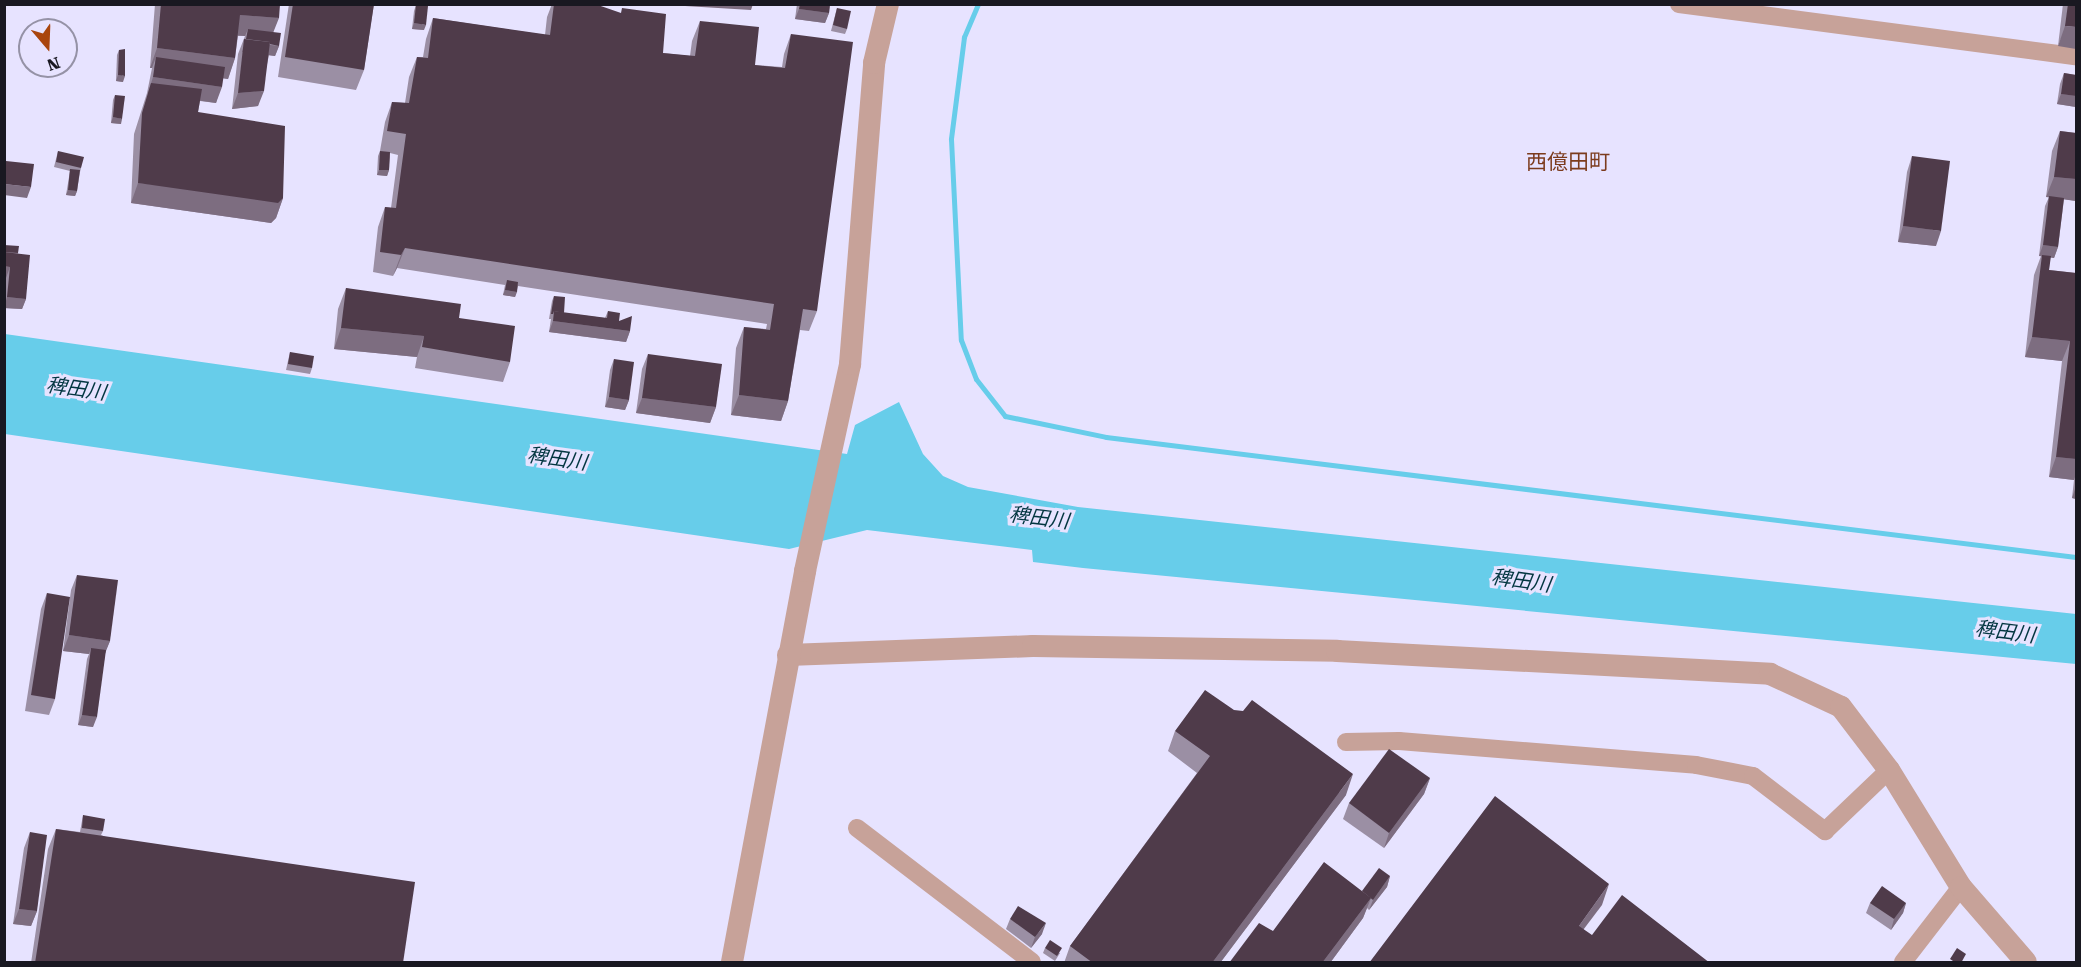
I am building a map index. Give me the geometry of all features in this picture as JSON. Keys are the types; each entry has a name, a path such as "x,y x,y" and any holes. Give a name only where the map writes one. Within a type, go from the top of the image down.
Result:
{"street":[{"path":"732,963 788,655 850,364 874,63 888,4"},
{"path":"1679,4 2076,56"},
{"path":"788,655 1127,647 1336,651 1749,672 1816,691 1841,707 1889,770 1961,887 2026,963"},
{"path":"1749,672 1773,661"},
{"path":"1346,742 1399,741 1513,754 1570,752 1696,765 1753,776 1825,831 1889,770"},
{"path":"857,828 1032,963"},
{"path":"1903,963 1961,887"}],"water":[{"name":"稗田川","path":"5,334 847,454 855,425 899,402 923,454 943,476 968,487 1078,507 2076,614 2076,664 1083,568 1033,562 1032,550 867,530 789,549 5,434"}],"building":[{"path":"161,4 280,4 279,18 240,15 235,58 157,48"},
{"path":"293,4 374,4 364,70 285,57"},
{"path":"554,4 595,4 621,13 622,8 666,14 663,53 695,56 700,21 759,27 755,65 785,68 791,34 853,42 817,311 803,309 788,401 739,395 744,327 770,330 774,304 405,248 401,255 380,252 385,207 396,208 406,134 387,131 392,102 409,103 417,57 428,58 433,18 550,35"},
{"path":"800,4 830,4 829,13 799,9"},
{"path":"2068,4 2076,4 2076,27 2065,26"},
{"path":"416,5 428,6 426,25 414,23"},
{"path":"837,8 851,11 847,29 833,25"},
{"path":"248,29 281,33 279,46 270,44 270,42 246,39"},
{"path":"244,39 270,42 264,91 238,93"},
{"path":"125,49 125,76 118,75 119,50"},
{"path":"156,57 225,67 222,87 153,77"},
{"path":"2064,73 2076,75 2076,96 2061,94"},
{"path":"151,83 202,89 198,112 285,126 283,198 278,203 138,183 142,113"},
{"path":"115,95 125,96 122,119 113,117"},
{"path":"2060,131 2076,133 2076,179 2054,177"},
{"path":"58,151 84,157 81,168 56,162"},
{"path":"380,151 390,152 389,170 379,170"},
{"path":"1912,156 1950,161 1941,231 1903,226"},
{"path":"6,161 34,164 31,187 4,184"},
{"path":"70,169 80,170 77,191 68,190"},
{"path":"2049,196 2064,198 2058,247 2043,245"},
{"path":"4,245 19,246 18,253 4,252"},
{"path":"4,252 30,255 26,299 7,297 10,267 4,266"},
{"path":"2042,255 2051,256 2049,270 2076,273 2076,459 2056,457 2070,341 2032,337"},
{"path":"507,280 518,282 517,292 505,290"},
{"path":"346,288 461,304 459,318 515,326 510,362 422,347 424,336 341,328"},
{"path":"554,296 565,297 564,313 554,311 551,314"},
{"path":"554,311 607,318 608,311 620,313 619,321 632,316 630,331 553,321"},
{"path":"290,352 314,356 312,368 288,364"},
{"path":"648,354 722,364 716,407 642,398"},
{"path":"614,359 634,362 629,400 609,397"},
{"path":"77,575 118,580 110,641 69,635"},
{"path":"47,593 70,597 55,699 31,695"},
{"path":"91,648 106,650 97,717 82,715"},
{"path":"1205,690 1234,710 1243,711 1252,700 1353,774 1212,963 1093,963 1070,946 1210,756 1175,731"},
{"path":"1389,749 1430,778 1389,833 1349,803"},
{"path":"1495,796 1609,884 1579,926 1592,935 1622,895 1710,963 1369,963"},
{"path":"83,815 105,819 103,831 82,828"},
{"path":"56,829 415,882 403,963 35,963"},
{"path":"30,832 47,835 37,911 19,909"},
{"path":"1324,862 1371,898 1322,963 1229,963 1259,923 1273,931"},
{"path":"1379,868 1390,876 1373,900 1362,891"},
{"path":"1882,886 1906,903 1894,919 1870,903"},
{"path":"1018,906 1046,923 1035,937 1010,919"},
{"path":"1050,940 1062,948 1057,956 1045,948"},
{"path":"1957,948 1966,954 1961,963 1950,959"}],"waterway":[{"path":"978,4 964,37 951,139 961,340 976,379 1005,416 1106,437 2076,557"}],"district":[{"name":"西億田町","path":"1568,162"}]}
